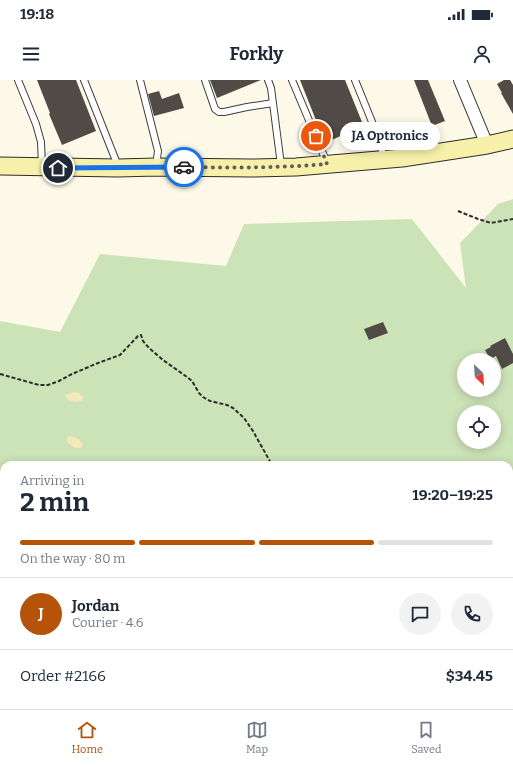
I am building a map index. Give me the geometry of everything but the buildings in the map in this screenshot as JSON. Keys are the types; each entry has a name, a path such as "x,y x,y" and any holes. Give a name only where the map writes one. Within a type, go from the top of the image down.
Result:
{"main road":[{"path":"0,166 118,168 281,167 402,158 513,140"}],"street":[{"path":"460,80 487,145"}],"lane":[{"path":"18,80 36,124 41,142 42,167"},
{"path":"84,80 118,168"},
{"path":"140,80 158,151 156,167"},
{"path":"205,80 215,109 219,112 273,103"},
{"path":"268,80 271,88 281,167"},
{"path":"292,80 327,164"},
{"path":"355,80 379,139 384,160"}],"path":[{"path":"458,211 491,223 513,219"},
{"path":"0,374 39,385 48,385 120,355 138,336 142,335 143,341 149,348 192,381 203,397 233,408 244,418 270,461"}],"green space":[{"path":"513,199 513,461 0,461 0,321 60,332 100,254 226,266 244,224 412,219 466,288 460,243 498,204"}],"sand":[{"path":"75,392 79,393 84,398 81,401 74,402 67,399 65,395"},
{"path":"68,436 75,437 80,441 83,444 81,448 75,448 68,443"}],"way so far":[{"path":"184,167 252,168 296,167 327,164 316,136"}],"place":[{"name":"JA Optronics","path":"316,136"}],"route":[{"path":"58,168 184,167"}]}
